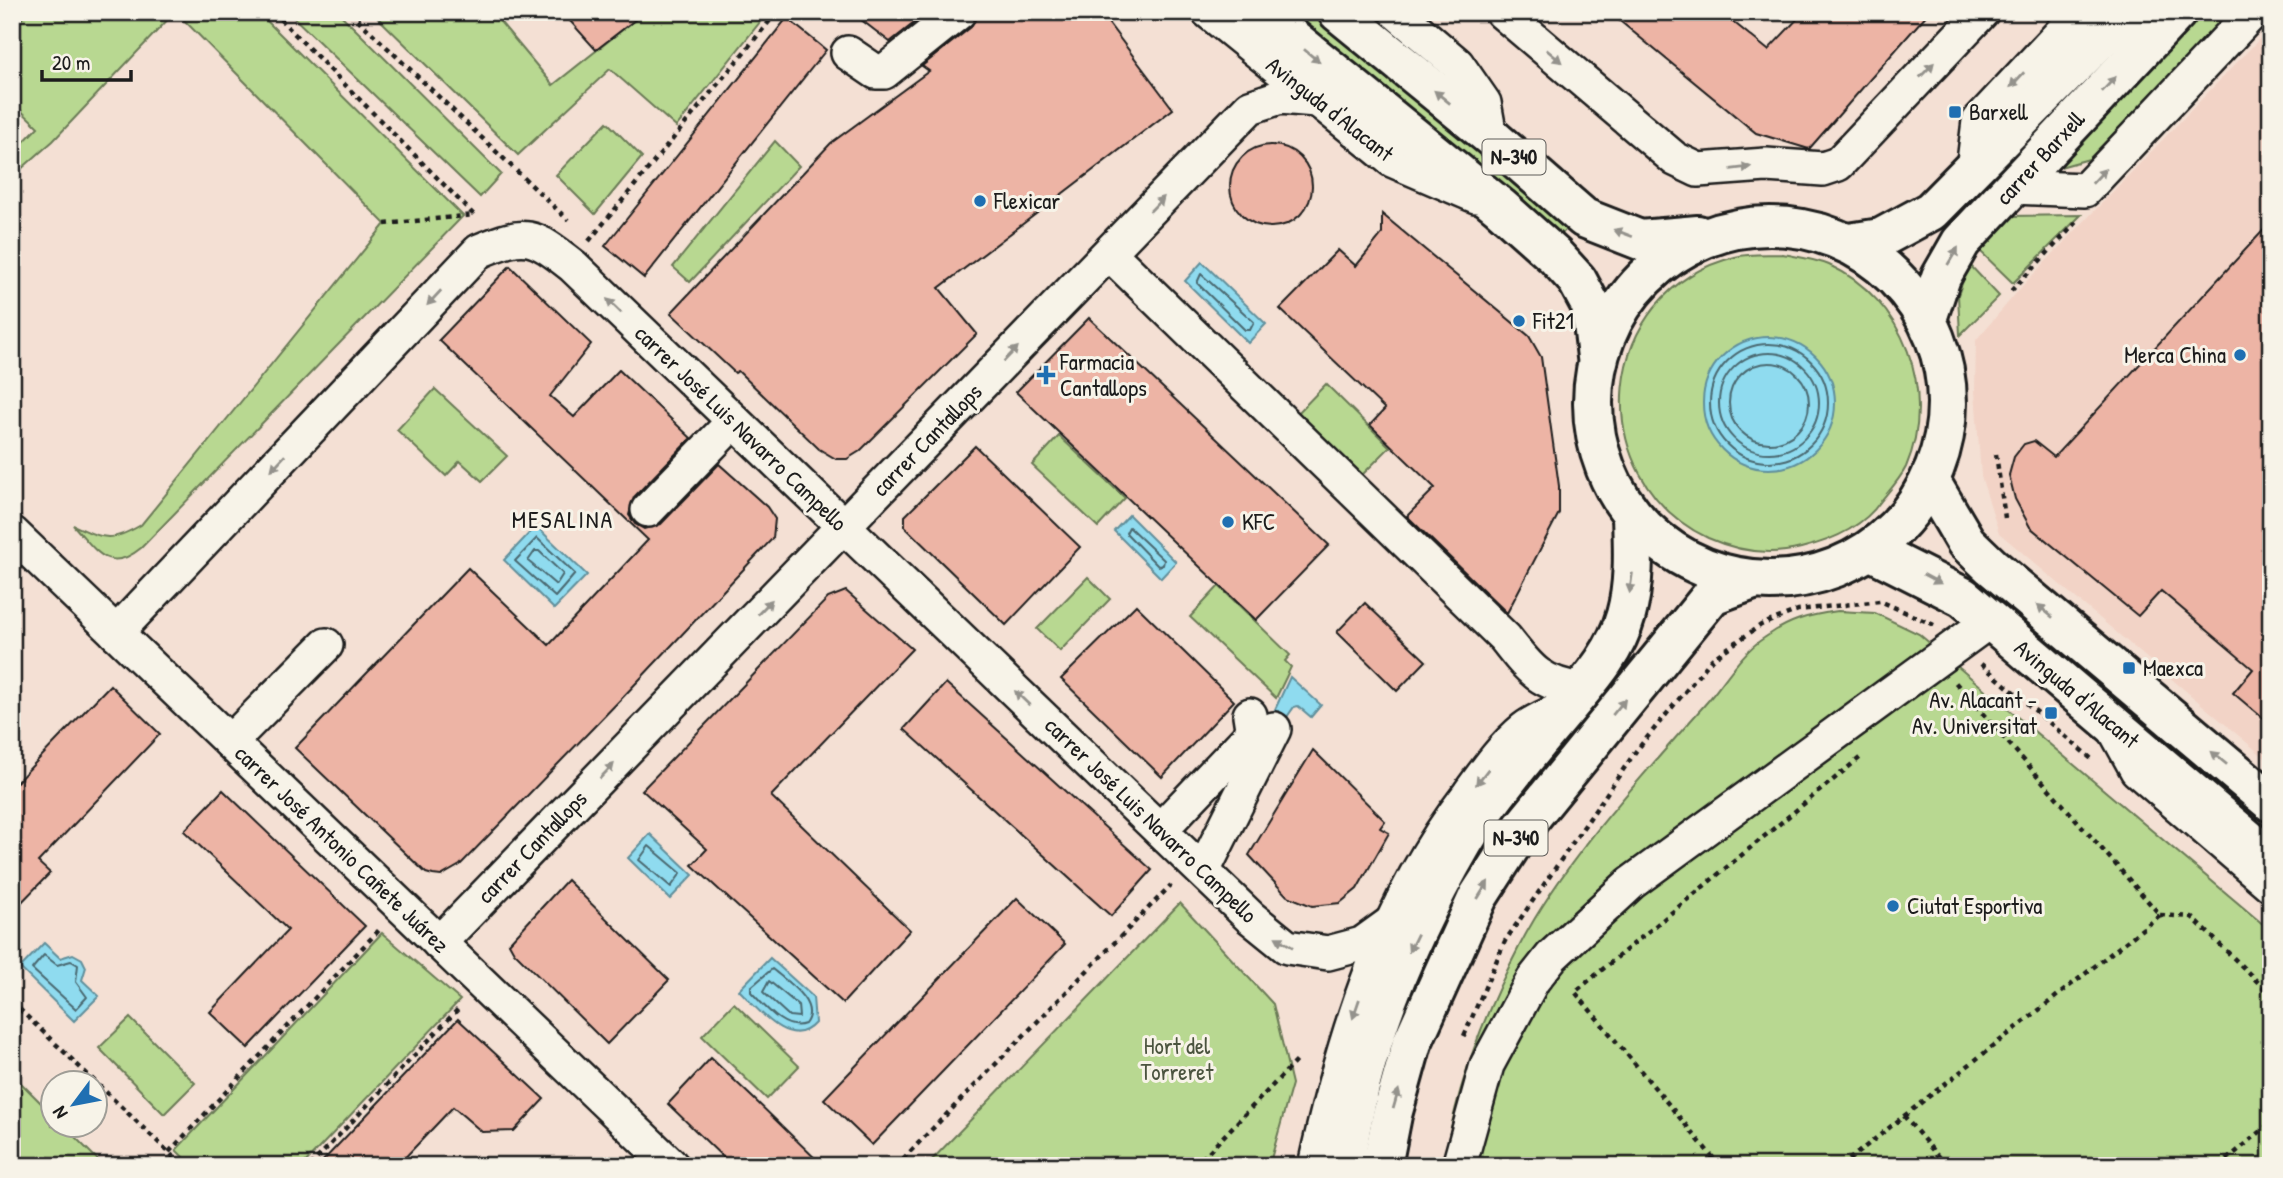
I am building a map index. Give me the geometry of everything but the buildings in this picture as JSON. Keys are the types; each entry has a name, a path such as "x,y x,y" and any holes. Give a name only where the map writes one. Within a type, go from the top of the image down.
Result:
{"main road":[{"name":"Avinguda d'Alacant","path":"1260,12 1500,207 1577,280 1591,306 1597,357"},
{"name":"N-340","path":"1338,12 1490,136 1584,218 1640,240 1781,225 1849,243 1896,277 1927,319 1946,377 1945,437 1933,486 1870,550 1809,576 1753,580 1712,594 1523,827 1478,897 1412,1043 1392,1115 1382,1166"},
{"name":"carrer Barxell","path":"1849,243 1881,237 1901,229 1931,211 2127,12"},
{"name":"carrer Barxell","path":"1927,319 1941,277 1961,242 2177,12"},
{"name":"N-340","path":"1714,233 1655,266 1626,297 1597,357 1592,408 1603,464 1632,515 1662,544 1705,568 1753,580"},
{"name":"Avinguda d'Alacant","path":"1933,486 1966,542 1991,566 2271,802"},
{"name":"N-340","path":"1345,1166 1351,1119 1376,1033 1409,951 1464,842 1611,653 1626,615 1633,571 1632,515"},
{"name":"Avinguda d'Alacant","path":"1870,550 1964,597 2271,859"}],"street":[{"path":"848,52 876,72 884,72 959,12"},
{"name":"Avinguda d'Alacant","path":"1209,12 1392,160 1500,207"},
{"path":"1396,12 1457,64 1483,103 1490,136"},
{"path":"1502,12 1675,159 1698,170 1721,171 1766,166 1823,169 1838,164 1982,12"},
{"path":"1973,170 1979,121 2081,12"},
{"path":"2012,187 2085,190 2253,12"},
{"name":"carrer Cantallops","path":"439,943 1250,107 1280,97 1316,100"},
{"name":"carrer José Luis Navarro Campello","path":"117,633 479,251 514,237 544,243 573,266 1160,830 1287,947 1328,953 1362,944 1391,923"},
{"path":"1109,253 1505,638 1528,667 1543,681 1576,697"},
{"path":"648,510 734,421"},
{"name":"carrer José Antonio Cañete Juárez","path":"12,533 672,1166"},
{"path":"1459,1166 1487,1065 1533,979 1552,956 1631,883 1991,620"},
{"path":"230,742 326,645"},
{"path":"1315,1166 1334,1079 1356,1007 1413,876 1445,825 1492,765 1525,729 1576,697"},
{"path":"1160,830 1248,738 1252,728 1262,722 1203,871"},
{"path":"2110,722 2137,770 2271,885"}],"path":[{"path":"273,12 474,215"},
{"path":"350,12 572,224"},
{"path":"581,233 590,241 777,12"},
{"path":"541,209 555,207"},
{"path":"385,224 487,214"},
{"path":"1996,454 2005,518"},
{"path":"1655,729 1678,696 1712,659 1762,625 1798,610 1880,601 1935,626"},
{"path":"1944,690 1955,681 2160,915"},
{"path":"1720,1166 1575,992 1870,750"},
{"path":"896,1166 1172,885"},
{"path":"1841,1166 2160,915 2192,916 2271,995"},
{"path":"169,1152 384,925"},
{"path":"310,1166 466,1000"},
{"path":"12,1002 183,1166"},
{"path":"1195,1166 1297,1060"},
{"path":"1904,1116 1946,1166"},
{"path":"2219,1166 2271,1122"}],"shaded area":[{"path":"2271,27 2271,763 1999,533 1981,476 1975,391 1976,340 2025,283"}],"green space":[{"path":"28,12 175,12 53,141 12,177 12,154 38,127 12,102 12,29"},
{"path":"176,12 258,12 463,216 141,548 130,556 111,559 96,550 73,525 100,536 114,537 141,525 385,224"},
{"path":"288,12 338,12 501,174 480,197"},
{"path":"372,12 492,12 553,85 645,12 768,12 676,127 610,69 518,155"},
{"path":"1286,12 1316,12 1570,224 1558,239"},
{"path":"2199,12 2231,12 2089,159 2049,170"},
{"path":"607,122 642,157 595,214 556,175"},
{"path":"775,141 799,166 690,282 673,267"},
{"path":"2081,215 2013,283 1980,251 2011,216"},
{"path":"1783,254 1829,265 1855,280 1877,300 1895,324 1908,351 1915,379 1918,409 1915,438 1906,467 1865,518 1845,532 1812,545 1777,552 1754,551 1708,538 1667,510 1640,474 1625,432 1623,388 1633,345 1655,307 1689,276 1735,257"},
{"path":"1969,264 1999,296 1960,335 1958,295"},
{"path":"1326,384 1390,447 1358,479 1294,417"},
{"path":"435,389 507,456 482,481 460,461 446,476 397,430"},
{"path":"1059,436 1125,498 1098,527 1032,465"},
{"path":"1088,577 1110,599 1060,651 1037,629"},
{"path":"1219,586 1290,655 1285,661 1291,667 1276,698 1190,617"},
{"name":"Ciutat Esportiva","path":"1838,611 1875,613 1919,634 2271,931 2271,1166 1444,1166 1463,1080 1483,1025 1520,945 1559,882 1606,818 1748,651 1790,623"},
{"name":"Hort del Torreret","path":"1180,903 1273,1004 1292,1084 1269,1166 926,1166"},
{"path":"382,933 460,1000 302,1166 192,1166 176,1150"},
{"path":"734,1003 799,1066 767,1099 702,1036"},
{"path":"130,1018 195,1083 164,1114 99,1048"},
{"path":"12,1074 38,1100 38,1140 78,1140 104,1166 12,1166"}],"water":[{"path":"1202,262 1266,324 1248,343 1185,281"},
{"path":"1769,337 1794,342 1816,356 1830,378 1835,403 1830,428 1816,450 1794,464 1769,469 1744,464 1722,450 1708,428 1703,403 1708,378 1722,356 1744,342"},
{"path":"1129,515 1176,562 1161,578 1114,531"},
{"path":"536,526 587,575 554,609 504,560"},
{"path":"1290,677 1321,705 1311,717 1298,706 1294,707 1282,724 1271,718"},
{"path":"650,834 693,875 670,899 628,858"},
{"path":"44,943 60,958 73,954 82,959 86,967 82,980 99,996 74,1021 20,968"},
{"path":"770,958 813,997 815,1023 805,1031 795,1033 774,1024 739,990"}],"railway":[{"path":"12,1163 15,1166"}],"place":[{"name":"Barxell","path":"1955,112"},
{"name":"Flexicar","path":"980,201"},
{"name":"Fit21","path":"1519,321"},
{"name":"Merca China","path":"2240,355"},
{"name":"Farmacia Cantallops","path":"1046,375"},
{"name":"KFC","path":"1228,522"},
{"name":"Maexca","path":"2129,668"},
{"name":"Av. Alacant - Av. Universitat","path":"2051,713"},
{"name":"Ciutat Esportiva","path":"1893,906"}],"district":[{"name":"MESALINA","path":"563,520"}]}
